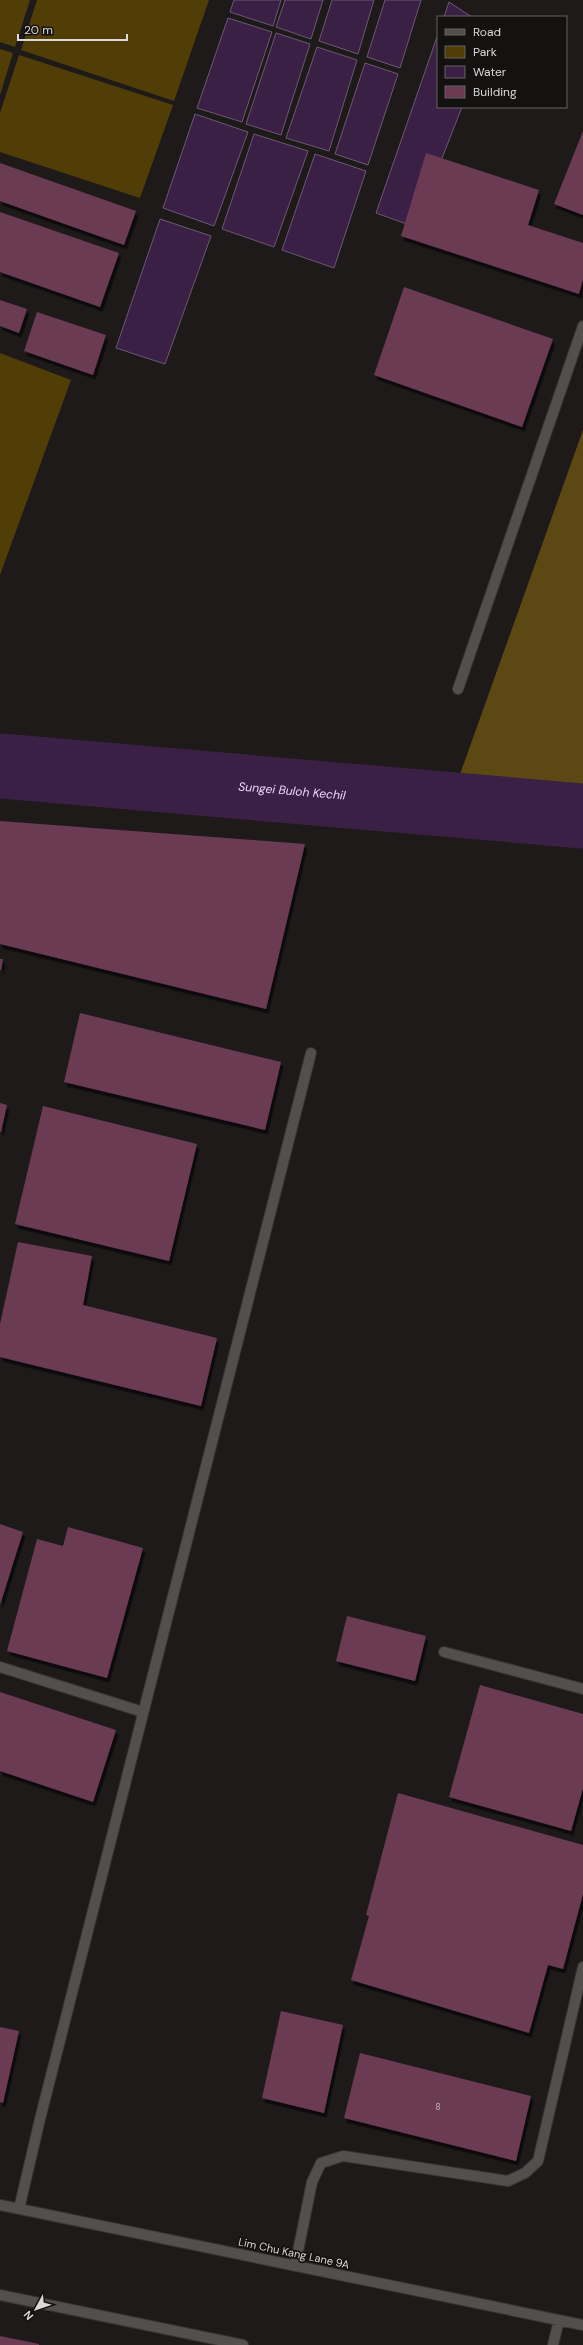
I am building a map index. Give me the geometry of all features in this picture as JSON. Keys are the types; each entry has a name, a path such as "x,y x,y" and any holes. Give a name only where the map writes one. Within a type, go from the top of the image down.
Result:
{"street":[{"path":"458,689 583,326"},
{"path":"19,2209 40,2119 311,1053"},
{"path":"444,1652 583,1689"},
{"path":"0,1667 144,1712"},
{"path":"295,2266 312,2182 321,2163 343,2156 508,2181 525,2173 538,2161 583,1967"},
{"name":"Lim Chu Kang Lane 9A","path":"0,2205 583,2325"},
{"path":"0,2295 243,2345"},
{"path":"553,2345 559,2320"}],"green space":[{"path":"0,0 30,0 15,47 0,42"},
{"path":"37,0 209,0 174,101 21,50"},
{"path":"0,49 13,53 0,95"},
{"path":"19,55 173,105 140,198 0,152 0,113"},
{"path":"0,353 71,380 0,575"}],"shaded area":[{"path":"583,430 583,788 459,777"}],"water":[{"path":"234,0 281,0 273,26 230,12"},
{"path":"285,0 323,0 311,39 276,27"},
{"path":"332,0 374,0 358,54 319,41"},
{"path":"385,0 421,0 400,68 367,57"},
{"path":"449,2 470,16 444,16"},
{"path":"228,18 272,32 242,122 197,108"},
{"path":"276,33 310,44 281,135 246,124"},
{"path":"437,37 437,108 462,108 415,227 376,213"},
{"path":"317,47 357,60 329,151 286,138"},
{"path":"365,63 398,74 368,165 335,154"},
{"path":"195,114 248,132 214,226 163,208"},
{"path":"254,134 308,151 274,247 222,229"},
{"path":"315,154 366,171 334,268 282,250"},
{"path":"160,219 211,236 165,364 116,348"}],"building":[{"path":"583,131 583,215 554,204"},
{"path":"426,153 539,190 528,225 583,243 583,279 579,294 401,236"},
{"path":"0,163 136,211 124,245 0,201"},
{"path":"0,212 119,253 100,307 0,272"},
{"path":"404,287 553,339 522,427 374,375"},
{"path":"0,300 27,309 19,333 0,326"},
{"path":"37,312 106,335 93,375 24,351"},
{"path":"0,821 305,844 266,1009 0,944"},
{"path":"0,959 3,959 1,970 0,970"},
{"path":"80,1013 281,1062 265,1130 64,1082"},
{"path":"0,1103 7,1105 1,1132 0,1132"},
{"path":"43,1106 197,1144 169,1261 15,1224"},
{"path":"18,1242 92,1256 83,1305 217,1338 201,1406 0,1357 0,1324"},
{"path":"0,1524 23,1532 0,1605"},
{"path":"68,1527 143,1548 107,1678 7,1651 37,1539 63,1546"},
{"path":"347,1616 426,1636 415,1681 336,1661"},
{"path":"480,1685 583,1714 583,1788 571,1831 449,1797"},
{"path":"0,1692 116,1730 93,1802 0,1771"},
{"path":"398,1793 583,1845 583,1894 563,1969 548,1965 529,2033 351,1980 369,1916 366,1915"},
{"path":"281,2011 343,2025 324,2113 262,2098"},
{"path":"0,2027 19,2031 3,2103 0,2102"},
{"path":"360,2053 531,2096 516,2161 344,2118"},
{"path":"0,2336 39,2344 39,2345 0,2345"}],"waterway":[{"name":"Sungei Buloh Kechil","path":"0,766 583,816"}]}
